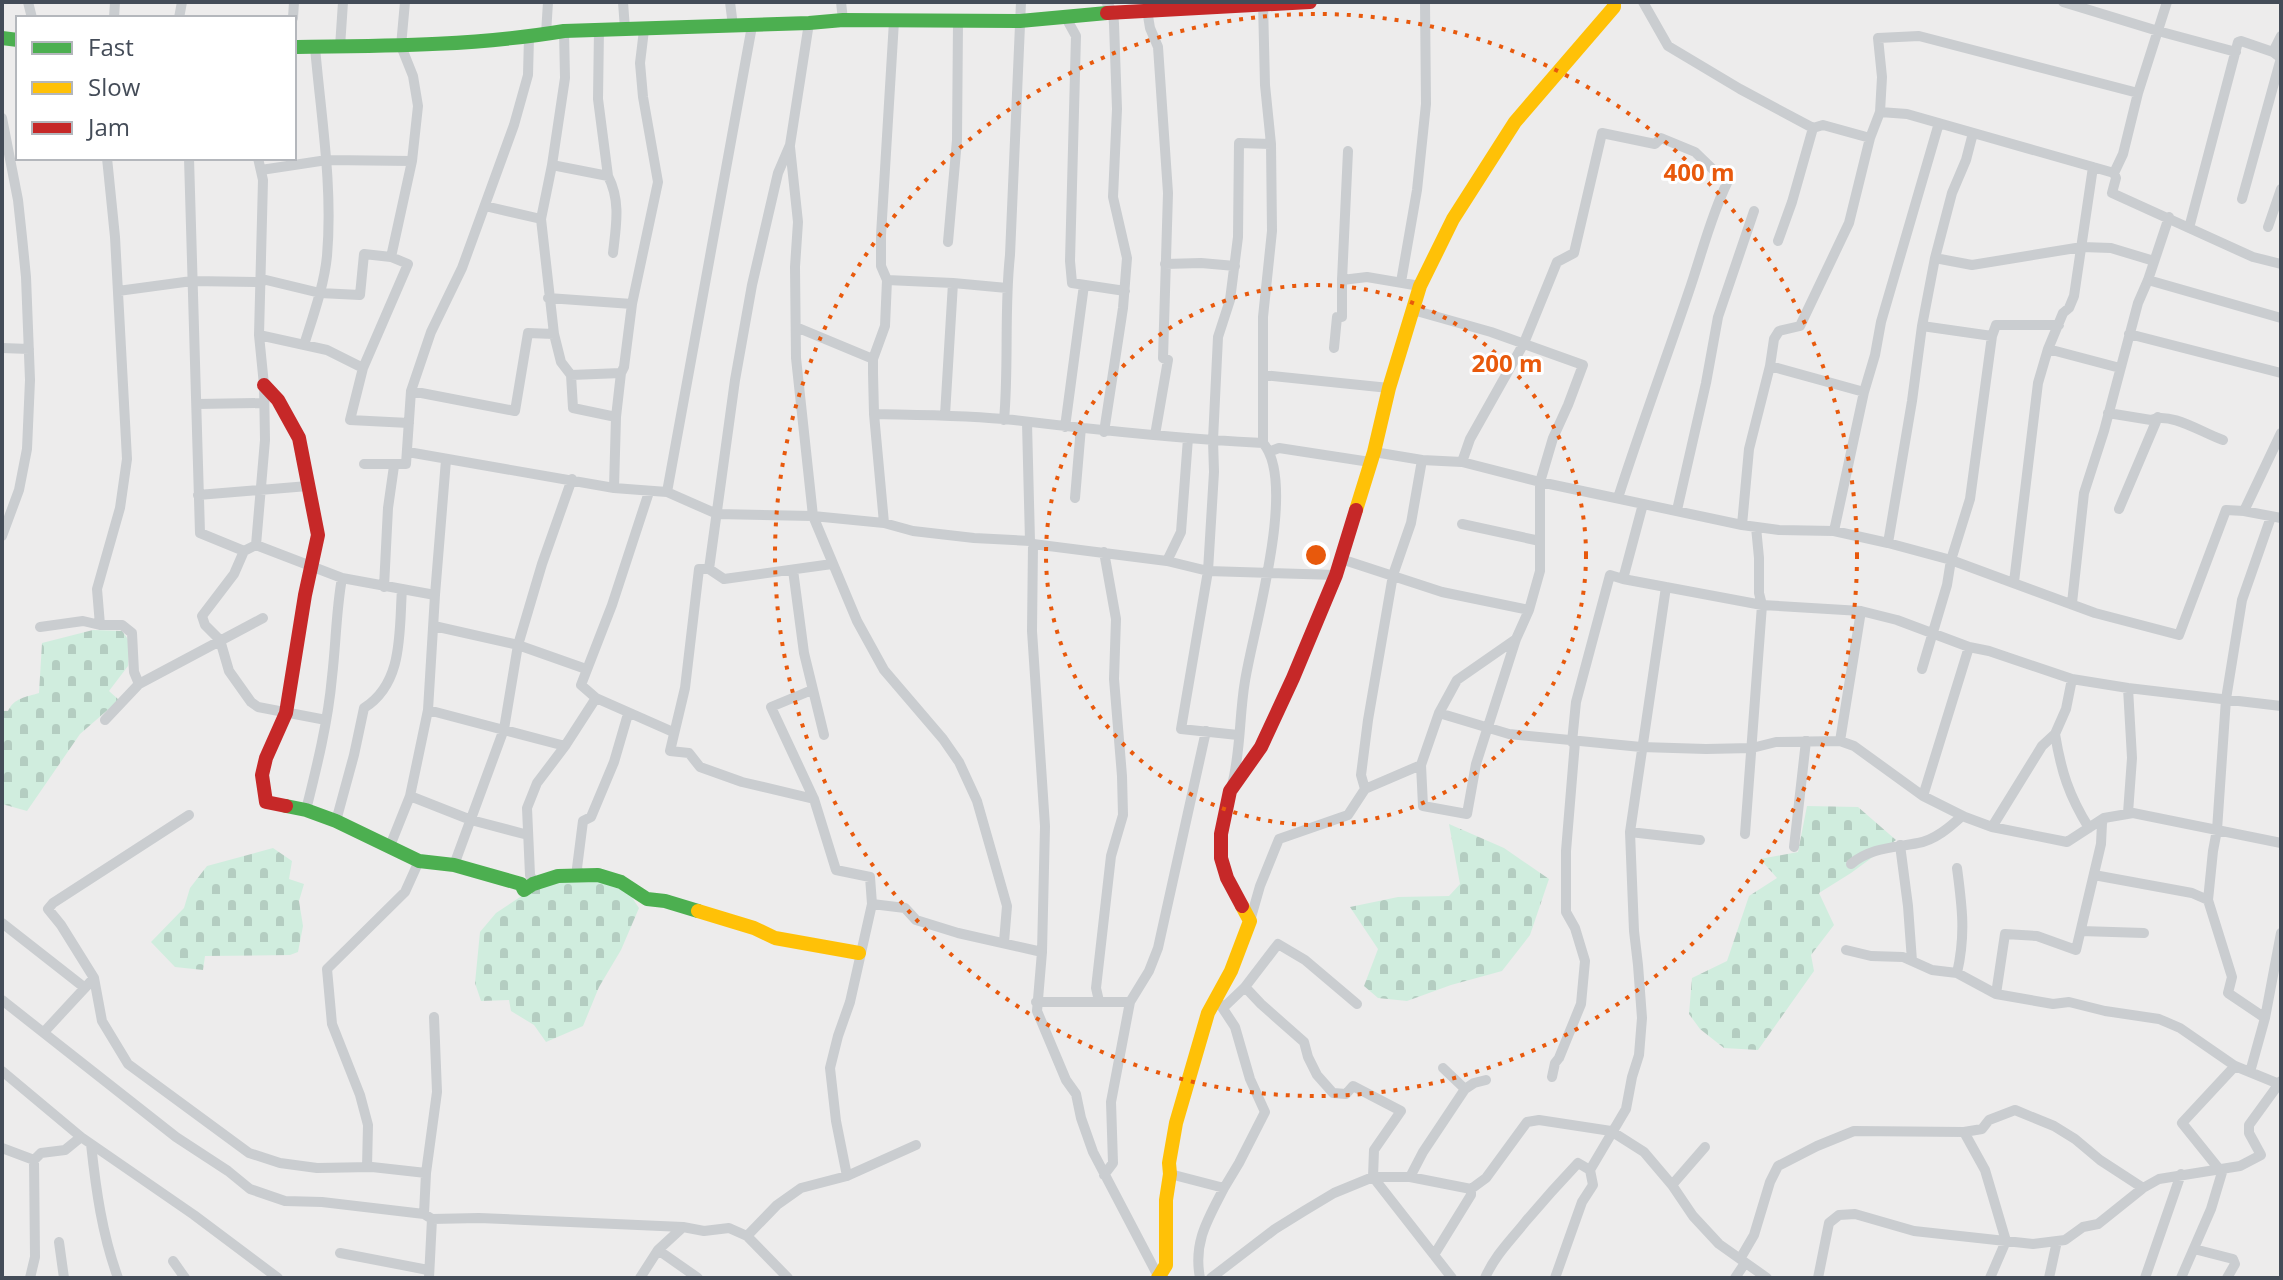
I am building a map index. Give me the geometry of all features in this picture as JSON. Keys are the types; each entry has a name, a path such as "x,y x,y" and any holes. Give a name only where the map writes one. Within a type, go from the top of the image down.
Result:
{"street":[{"path":"340,47 343,2"},
{"path":"391,257 412,161 418,106 413,76 401,46 405,2"},
{"path":"546,34 548,2"},
{"path":"623,2 625,29"},
{"path":"730,2 733,26"},
{"path":"841,2 843,20"},
{"path":"1004,420 1021,2"},
{"path":"296,47 401,46 529,37 564,31 752,26 843,20 1020,21 1109,7 1147,10 1310,2"},
{"path":"1401,282 1417,190 1426,104 1425,2"},
{"path":"1230,791 1261,747 1336,575 1420,286 1453,219 1515,122 1614,7 1614,2"},
{"path":"1643,2 1668,46 1813,128 1823,125 1870,138"},
{"path":"2063,2 2236,52"},
{"path":"2167,2 2138,93 2123,154 2114,173 2116,178 2112,193 2253,257 2281,264"},
{"path":"1250,921 1227,878 1221,858 1221,834 1238,761 1245,680 1269,573 1277,474 1267,447 1263,375 1263,317 1272,231 1271,144 1265,85 1263,3"},
{"path":"1104,432 1127,258 1113,197 1117,109 1109,7"},
{"path":"1147,10 1158,47 1168,193 1163,358 1168,360 1155,435"},
{"path":"1065,16 1076,36 1072,283 1125,291"},
{"path":"884,523 874,414 873,359 885,326 887,280 881,266 881,235 894,21"},
{"path":"948,242 957,140 958,22"},
{"path":"709,569 735,380 752,285 778,173 790,145 809,23"},
{"path":"667,492 752,26"},
{"path":"599,29 598,99 608,176 614,187 618,209 613,253"},
{"path":"614,488 621,373 658,182 643,97 640,63 644,30"},
{"path":"564,31 565,78 541,219 548,298 561,362 571,375 573,408 616,417"},
{"path":"1742,525 1749,449 1774,339 1779,331 1800,326 1849,223 1870,138 1880,112 1882,77 1878,38 1919,36 2138,93"},
{"path":"2273,52 2281,36"},
{"path":"364,464 406,464 411,391 431,332 456,281 514,125 528,75 529,37"},
{"path":"2189,228 2238,42 2241,41 2281,58 2242,199"},
{"path":"304,345 320,293 329,205 315,47"},
{"path":"1880,112 1907,114 2114,173"},
{"path":"2,118 18,200 26,277 30,408 27,449 19,490 2,536"},
{"path":"1834,531 1881,322 1939,123"},
{"path":"1778,241 1813,128"},
{"path":"1462,462 1470,439 1524,343 1557,262 1574,253 1602,133 1655,144 1661,138 1695,152 1727,183 1703,243 1618,498"},
{"path":"1888,543 1935,258 1952,193 1973,133"},
{"path":"1238,735 1181,729 1208,571 1218,337 1230,300 1235,266 1239,143 1271,144"},
{"path":"790,145 798,222 796,358 813,516 857,621 884,670 943,739 959,762 977,801 1007,906 1004,942"},
{"path":"1334,348 1337,317 1342,317 1348,151"},
{"path":"100,625 97,589 120,508 127,459 115,237 107,160"},
{"path":"189,160 200,533 244,551"},
{"path":"256,545 265,440 259,335 262,280 258,160"},
{"path":"261,170 327,160 412,161"},
{"path":"552,165 608,176"},
{"path":"2014,582 2038,383 2048,349 2074,296 2093,167"},
{"path":"2268,227 2281,189"},
{"path":"485,206 541,219"},
{"path":"1677,510 1718,317 1754,211"},
{"path":"2072,603 2084,493 2138,303 2169,217"},
{"path":"1935,258 1972,265 2082,247 2111,248 2154,261"},
{"path":"118,291 192,281 262,280 320,293 360,295 364,254 391,257 408,264 363,368 350,420 409,423"},
{"path":"1165,264 1235,266"},
{"path":"1342,280 1367,277 1420,286"},
{"path":"887,280 1007,288"},
{"path":"2148,280 2281,318"},
{"path":"945,415 953,283"},
{"path":"1065,427 1084,285"},
{"path":"548,298 632,304"},
{"path":"1413,310 1524,343 1583,365 1553,438 1540,482 1540,571 1476,764 1467,814 1423,806 1421,765 1439,713 1457,680 1516,639"},
{"path":"1922,669 1970,499 1996,325 2059,325"},
{"path":"1922,326 1992,336"},
{"path":"796,327 873,359"},
{"path":"411,391 515,411 528,333 554,334"},
{"path":"2129,334 2281,373"},
{"path":"259,335 327,350 363,368"},
{"path":"2,348 29,349"},
{"path":"2048,349 2120,368"},
{"path":"1770,366 1864,392"},
{"path":"571,375 621,373"},
{"path":"1263,375 1389,388"},
{"path":"264,385 278,400 299,438 318,535 286,713 266,758 262,775 266,802 306,810 336,821 419,861 454,865 521,884 524,890 534,883 579,873 603,875 621,882 654,903 665,901 754,928 775,938 859,953"},
{"path":"197,404 264,403"},
{"path":"2108,413 2151,420 2158,417 2171,419 2223,440"},
{"path":"874,414 945,415 1372,457 1462,462 1742,525 1779,530 1834,531 1888,543 1951,560 2095,613 2179,635 2226,510 2276,517 2242,600 2226,699 2217,830 2208,900 2232,977 2228,993 2265,1018"},
{"path":"2119,509 2158,417"},
{"path":"1027,423 1032,631 1045,826 1042,952 1037,1011 1066,1080 1076,1094 1093,1152 1158,1277 1166,1265 1166,1200 1176,1123 1208,1013 1245,987 1278,944 1305,960 1357,1004"},
{"path":"1075,498 1081,427"},
{"path":"2244,511 2281,433"},
{"path":"1167,561 1181,532 1188,438"},
{"path":"408,452 614,488 667,492 717,514 813,516 884,523 913,531 1032,542 1167,561 1208,571 1336,575"},
{"path":"390,846 410,796 428,710 446,460"},
{"path":"1365,789 1361,775 1368,720 1393,575 1411,523 1422,460"},
{"path":"384,587 388,508 394,466"},
{"path":"454,865 504,729 518,645 572,479"},
{"path":"198,495 308,486"},
{"path":"649,492 612,605 581,685 596,698 673,732"},
{"path":"1623,579 1643,504"},
{"path":"1462,524 1540,541"},
{"path":"1745,834 1762,605 1756,527"},
{"path":"326,720 258,707 251,702 229,671 220,640 205,625 202,616 234,574 244,551 256,545 342,578 435,595"},
{"path":"1099,1001 1096,988 1111,856 1123,815 1114,679 1116,619 1104,552"},
{"path":"1341,559 1442,592 1529,610"},
{"path":"814,799 742,782 700,767 689,753 670,751 685,688 699,569 709,569 724,579 832,564"},
{"path":"793,570 804,653 824,735"},
{"path":"1552,1077 1581,1004 1585,961 1575,928 1566,912 1566,851 1576,702 1610,575 1762,605 1861,611 1897,620 1969,647 2072,679 2281,706"},
{"path":"306,810 326,720 336,609 342,578"},
{"path":"1555,1278 1582,1202 1593,1185 1590,1170 1626,1109 1639,1055 1642,1018 1630,832 1666,587"},
{"path":"336,821 364,708 376,701 393,677 399,642 402,589"},
{"path":"1840,741 1861,611"},
{"path":"105,720 139,684 263,618"},
{"path":"40,627 83,621 122,625 132,633 134,672 139,684"},
{"path":"434,626 518,645 586,669"},
{"path":"1923,796 1969,647"},
{"path":"1992,827 2042,746 2055,734 2066,709 2072,679"},
{"path":"2128,688 2132,758 2128,813"},
{"path":"812,690 771,707 814,799 836,870 870,877 872,904 850,1002 830,1068 847,1176"},
{"path":"534,883 530,875 527,808 537,783 596,698"},
{"path":"428,710 565,746"},
{"path":"1439,713 1509,734 1641,747 1752,748 1776,742 1840,741 1854,746 1923,796 1992,827 2067,842 2104,818 2133,813 2281,843"},
{"path":"579,873 583,821 591,817 614,762 628,714"},
{"path":"1104,1175 1113,1163 1111,1102 1130,1002 1149,971 1158,948 1206,731"},
{"path":"2055,734 2061,770 2075,805 2089,828"},
{"path":"1794,847 1806,741"},
{"path":"1220,1003 1279,839 1348,815 1365,789 1421,765"},
{"path":"410,796 471,820 528,835"},
{"path":"189,815 48,909 94,978 102,1021 128,1064 249,1153 280,1163 317,1168 367,1167 426,1173"},
{"path":"1851,864 1883,847 1921,843 1949,828 1962,816"},
{"path":"1996,994 2005,934 2037,936 2076,950 2104,818"},
{"path":"1630,832 1700,840"},
{"path":"1900,845 1912,961"},
{"path":"367,1167 368,1125 360,1095 332,1024 327,969 405,892 419,861"},
{"path":"1957,868 1963,947 1957,973"},
{"path":"2094,875 2192,893 2208,900"},
{"path":"872,904 905,908 916,920 1042,952"},
{"path":"2,923 85,988"},
{"path":"2081,931 2144,933"},
{"path":"2250,1072 2265,1018 2281,933"},
{"path":"1818,1278 1829,1223 1839,1215 1855,1214 1914,1231 2033,1244 2065,1240 2083,1227 2098,1224 2159,1179 2240,1166 2261,1155 2249,1133 2249,1125 2280,1083 2235,1066 2180,1028 2159,1019 2069,1002 2053,1004 1996,994 1957,973 1932,970 1903,957 1871,956 1846,950"},
{"path":"44,1032 94,978"},
{"path":"1245,987 1304,1042 1317,1075 1333,1093 1346,1094 1353,1086 1401,1111 1374,1150 1373,1177 1452,1278"},
{"path":"2,1000 176,1137 250,1189 285,1201 322,1202 428,1216 683,1227 704,1231 729,1228 747,1236 788,1278"},
{"path":"1036,1002 1130,1002"},
{"path":"1200,1278 1198,1245 1224,1188 1265,1112 1250,1079 1235,1027 1220,1003"},
{"path":"340,1253 428,1274 426,1173 437,1092 434,1017"},
{"path":"2221,1169 2182,1123 2235,1066"},
{"path":"1443,1068 1465,1089"},
{"path":"2,1071 81,1137 278,1278"},
{"path":"1410,1177 1465,1089 1486,1080"},
{"path":"1735,1278 1778,1166 1854,1131 1964,1132 1982,1129 1989,1120 2015,1110 2054,1126 2143,1188"},
{"path":"1211,1278 1275,1229 1334,1193 1373,1177 1410,1177 1471,1189 1486,1178 1527,1122 1539,1120 1611,1131 1644,1152 1719,1244 1767,1278"},
{"path":"1964,1132 1985,1170 2006,1241 1990,1278"},
{"path":"30,1278 35,1257 34,1160 41,1153 65,1150 81,1137"},
{"path":"91,1144 101,1222 118,1278"},
{"path":"747,1236 777,1205 801,1188 847,1176 916,1145"},
{"path":"1672,1185 1705,1147"},
{"path":"2,1148 34,1160"},
{"path":"1485,1278 1504,1246 1578,1163 1590,1170"},
{"path":"2181,1278 2211,1209 2221,1169"},
{"path":"1170,1174 1224,1188"},
{"path":"2145,1278 2181,1174"},
{"path":"1434,1255 1471,1195 1471,1189"},
{"path":"640,1278 658,1250 683,1227"},
{"path":"2049,1278 2057,1241"},
{"path":"59,1242 64,1278"},
{"path":"2194,1249 2233,1259 2235,1264 2227,1278"},
{"path":"658,1250 698,1278"},
{"path":"173,1261 185,1278"}],"green space":[{"path":"93,630 122,631 130,642 128,666 109,691 119,700 80,734 27,811 2,804 2,711 8,711 14,703 39,693 42,643"},
{"path":"1807,806 1858,807 1896,840 1819,893 1834,925 1811,955 1814,971 1758,1050 1724,1048 1700,1029 1689,1014 1692,978 1727,961 1749,896 1777,878 1760,859 1798,852"},
{"path":"1449,824 1504,848 1549,879 1530,935 1502,971 1407,1001 1378,998 1364,986 1378,949 1350,907 1398,897 1449,896 1460,884"},
{"path":"273,848 292,861 289,879 304,884 299,901 303,926 298,952 290,955 205,956 203,970 175,967 151,942 184,908 190,888 207,866"},
{"path":"595,876 625,887 639,908 583,1026 546,1042 534,1025 511,1011 509,1000 481,1001 475,983 480,932 496,913 523,895 554,881"}],"traffic: fast":[{"path":"296,47 463,42 564,31 843,20 1020,21 1107,13"},
{"path":"2,38 16,40"},
{"path":"286,806 336,821 419,861 454,865 521,884 524,890 558,876 598,875 621,882 647,899 698,911"}],"traffic: slow":[{"path":"1356,510 1420,286 1453,219 1515,122 1614,7 1614,2"},
{"path":"1158,1278 1166,1265 1166,1200 1176,1123 1208,1013 1231,971 1250,921 1242,906"},
{"path":"698,911 754,928 775,938 859,953"}],"traffic: jam":[{"path":"1107,13 1310,2"},
{"path":"264,385 278,400 299,438 318,535 286,713 266,758 262,775 266,802 286,806"},
{"path":"1242,906 1227,878 1221,858 1221,834 1230,791 1261,747 1293,678 1336,575 1356,510"}]}
